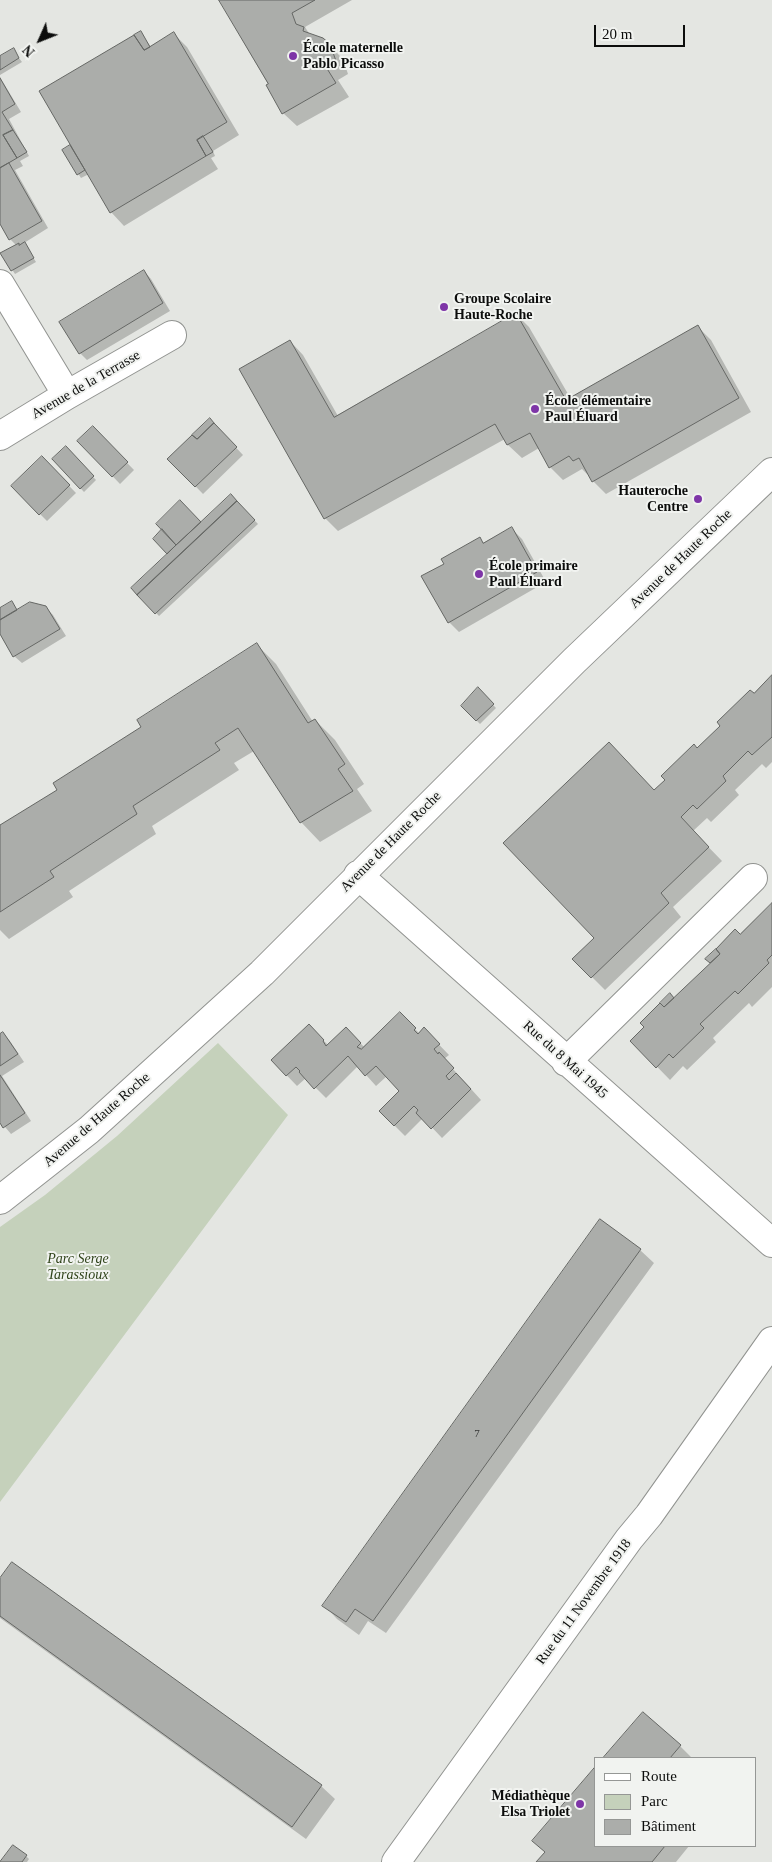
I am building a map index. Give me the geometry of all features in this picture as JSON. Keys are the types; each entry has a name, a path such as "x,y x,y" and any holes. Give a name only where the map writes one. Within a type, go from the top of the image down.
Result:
{"street":[{"path":"0,284 67,396"},
{"name":"Avenue de la Terrasse","path":"0,436 172,335"},
{"name":"Avenue de Haute Roche","path":"0,1200 96,1124 262,973 574,661 772,472"},
{"name":"Rue du 8 Mai 1945","path":"358,875 566,1062 772,1243"},
{"path":"566,1062 753,878"},
{"name":"Rue du 11 Novembre 1918","path":"396,1862 629,1539 649,1515 772,1341"}],"green space":[{"name":"Parc Serge Tarassioux","path":"218,1043 288,1115 0,1502 0,1227 45,1195 117,1136"}],"building":[{"name":"École maternelle Pablo Picasso","path":"219,0 315,0 292,13 296,24 304,27 303,31 323,38 330,44 336,61 326,67 336,83 282,114 266,85 268,84"},
{"path":"141,31 150,47 144,50 134,35"},
{"path":"174,32 227,122 197,140 206,156 110,213 39,91 134,35 144,50"},
{"path":"14,48 19,58 0,70 0,56"},
{"path":"0,78 15,104 2,112 13,130 3,135 17,158 0,168"},
{"path":"13,130 27,152 17,158 3,135"},
{"path":"203,136 213,152 206,156 197,140"},
{"path":"70,145 85,170 77,175 62,150"},
{"path":"9,163 42,221 9,240 0,224 0,168"},
{"path":"25,242 34,258 11,271 0,253 19,243 19,245"},
{"path":"144,270 163,303 79,354 59,322"},
{"name":"École élémentaire Paul Éluard","path":"516,313 566,400 698,325 739,398 592,482 579,458 573,461 569,456 549,468 530,433 507,445 495,424 324,519 239,369 290,340 334,417"},
{"path":"210,418 214,423 197,439 192,435"},
{"path":"214,423 237,447 195,487 167,459 192,435 197,439"},
{"path":"93,426 128,462 112,477 77,441"},
{"path":"66,446 94,476 80,489 52,459"},
{"path":"42,456 70,485 39,515 11,486"},
{"path":"231,494 237,501 137,595 131,588"},
{"path":"180,500 201,522 176,545 156,524"},
{"path":"237,501 255,520 155,614 137,595"},
{"name":"École primaire Paul Éluard","path":"512,527 537,572 448,623 421,576 444,564 441,559 480,537 483,543"},
{"path":"162,529 176,545 167,554 153,539"},
{"path":"12,601 17,610 0,620 0,608"},
{"path":"30,602 46,606 60,629 13,657 0,634 0,620"},
{"path":"257,643 308,723 315,719 345,764 338,769 353,791 300,823 238,728 215,743 220,750 133,806 137,814 50,871 54,877 0,912 0,825 57,790 53,783 141,727 137,720"},
{"path":"772,675 772,737 752,755 748,751 723,776 726,781 697,809 693,805 681,817 709,847 661,893 669,903 591,978 572,959 594,938 503,843 609,742 654,790 665,780 661,776 694,744 697,748 720,726 717,722 750,690 754,693"},
{"path":"478,687 494,704 476,721 461,706"},
{"path":"772,903 772,955 767,960 769,963 738,994 735,991 700,1024 704,1028 673,1058 669,1054 656,1068 630,1041 644,1027 640,1023 660,1003 664,1007 720,954 716,949 735,929 740,934"},
{"path":"716,949 720,954 710,963 705,959"},
{"path":"670,993 674,998 664,1007 660,1003"},
{"path":"400,1012 416,1028 414,1030 418,1034 424,1027 440,1044 434,1049 454,1068 446,1076 449,1080 456,1073 471,1089 431,1129 416,1113 418,1110 414,1106 394,1126 379,1111 399,1091 376,1066 365,1076 348,1056 314,1089 296,1067 286,1076 271,1060 309,1024 324,1040 326,1046 346,1027 361,1043 357,1047 361,1049"},
{"path":"3,1032 18,1054 0,1066 0,1034"},
{"path":"0,1075 25,1113 3,1128 0,1123"},
{"path":"600,1219 641,1249 373,1621 355,1609 346,1622 322,1606"},
{"path":"12,1562 322,1785 292,1827 0,1616 0,1578"},
{"path":"643,1712 681,1745 671,1757 604,1757"},
{"name":"Médiathèque Elsa Triolet","path":"594,1768 594,1847 664,1847 652,1862 536,1862 545,1852 532,1841"},
{"path":"13,1845 27,1855 22,1862 0,1862"}],"place":[{"name":"École maternelle Pablo Picasso","path":"293,56"},
{"name":"Groupe Scolaire Haute-Roche","path":"444,307"},
{"name":"École élémentaire Paul Éluard","path":"535,409"},
{"name":"Hauteroche Centre","path":"698,499"},
{"name":"École primaire Paul Éluard","path":"479,574"},
{"name":"Médiathèque Elsa Triolet","path":"580,1804"}]}
